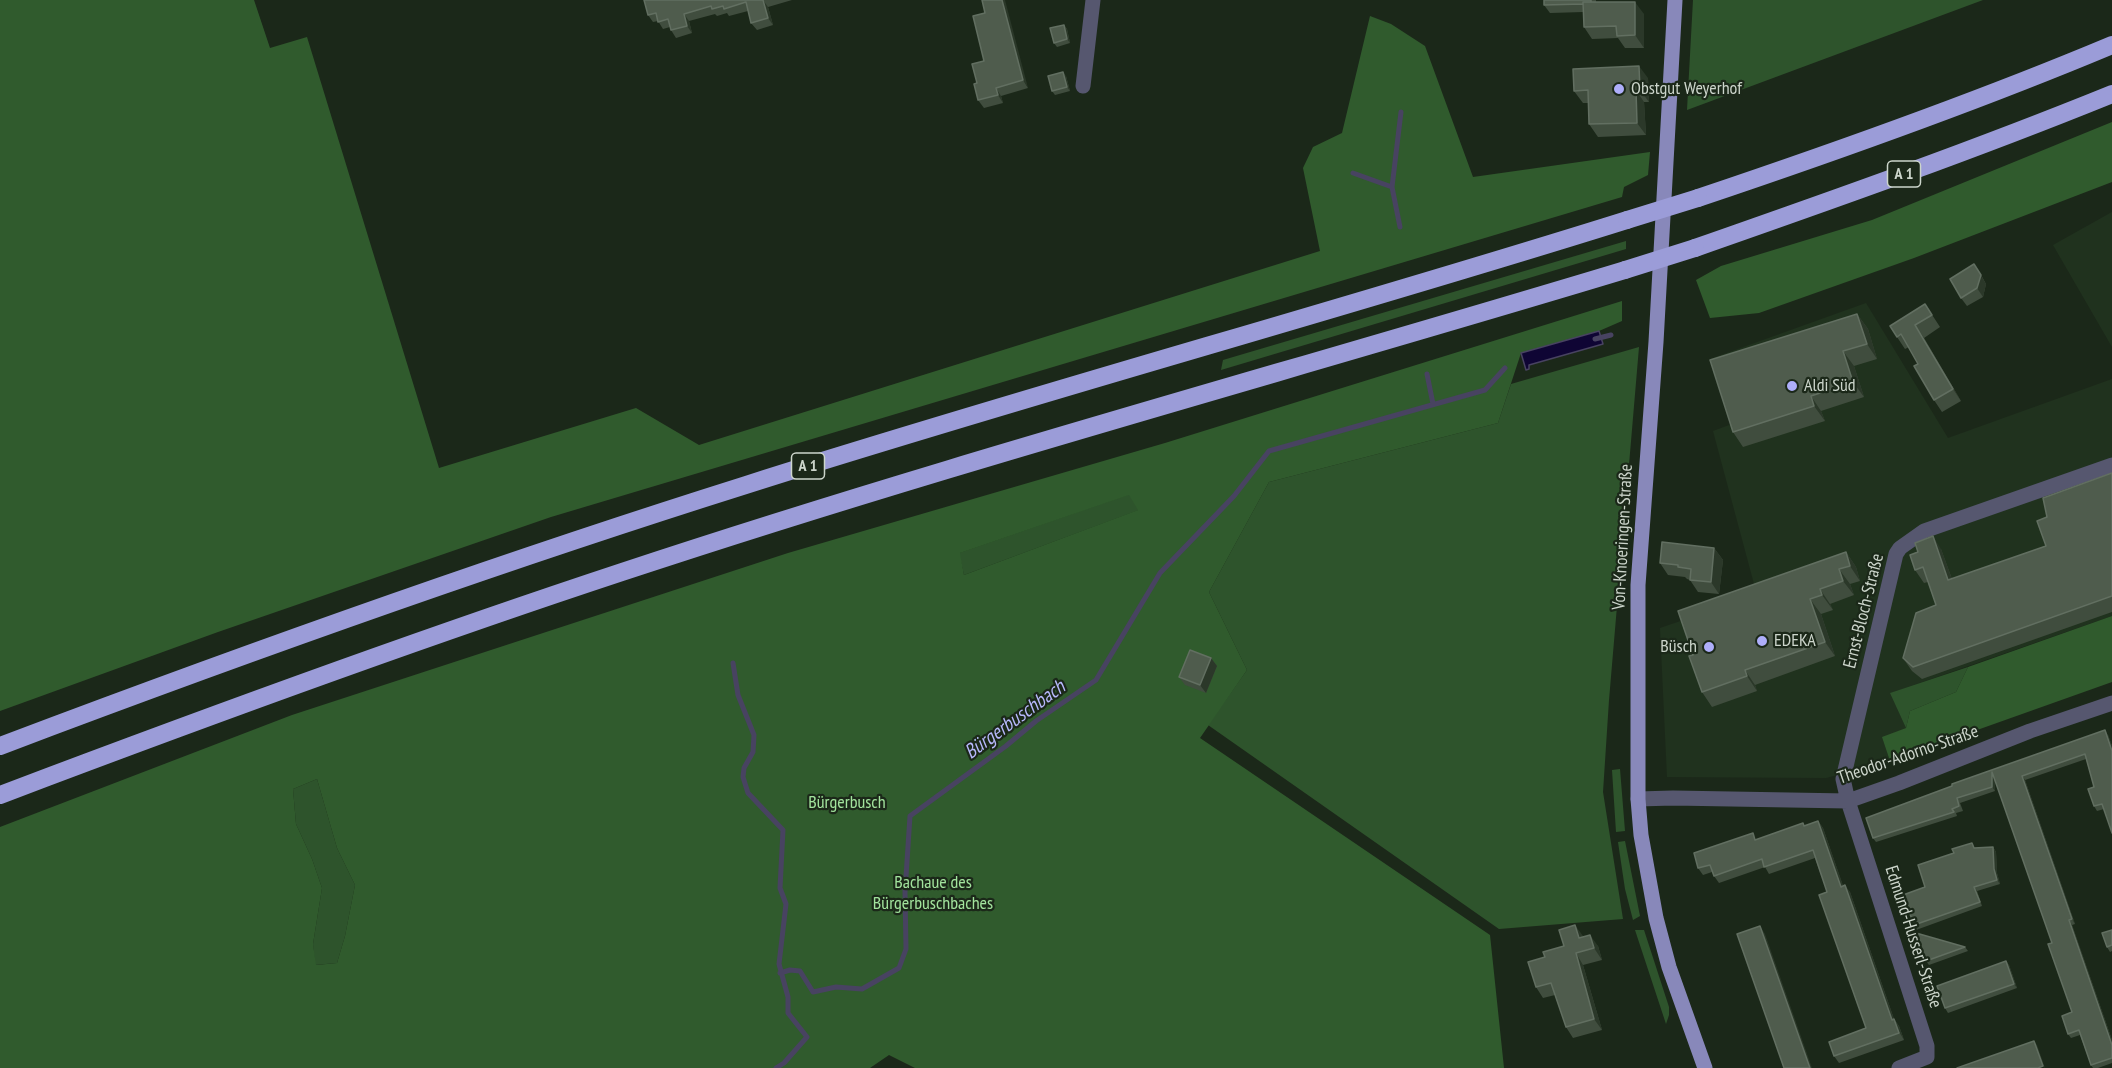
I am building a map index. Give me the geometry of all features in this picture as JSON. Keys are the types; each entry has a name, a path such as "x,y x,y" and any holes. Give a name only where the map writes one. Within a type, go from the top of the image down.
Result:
{"highway":[{"name":"A 1","path":"0,746 369,611 747,484 1075,384 1456,274 1698,198 1943,112 2112,45"},
{"name":"A 1","path":"0,795 142,741 633,568 1089,426 1337,356 1695,248 1908,173 2112,94"}],"main road":[{"name":"Von-Knoeringen-Straße","path":"1676,0 1656,342 1638,585 1638,799 1641,835 1656,918 1669,967 1705,1068"}],"street":[{"path":"1083,86 1093,0"},
{"name":"Ernst-Bloch-Straße","path":"1848,801 1843,779 1896,554 1900,548 1924,531 2112,465"},
{"name":"Theodor-Adorno-Straße","path":"1638,799 1848,801 2112,702"},
{"name":"Edmund-Husserl-Straße","path":"1848,801 1927,1046 1927,1057 1899,1068"}],"shaded area":[{"path":"2112,212 2112,347 2053,245"},
{"path":"1866,303 1948,438 2112,379 2112,616 1891,693 1906,728 1883,738 1890,761 1826,778 1667,777 1660,628 1757,595 1713,431 1732,424 1710,359"},
{"path":"1599,331 1603,344 1529,365 1529,369 1526,370 1521,353"}],"green space":[{"path":"0,0 254,0 270,48 307,37 439,468 636,408 699,445 1320,251 1303,168 1313,147 1342,133 1370,16 1391,24 1425,46 1473,177 1650,152 1648,175 1624,187 1622,197 551,517 218,632 0,711"},
{"path":"1693,0 1983,0 1687,110"},
{"path":"2112,122 2112,182 1914,258 1759,313 1710,318 1696,280 1721,266 1872,220"},
{"path":"1626,241 1626,249 1221,370 1223,360"},
{"name":"Bürgerbusch","path":"1622,301 1622,321 1599,331 1521,353 1498,423 1269,482 1209,592 1247,670 1200,738 1490,935 1504,1068 915,1068 889,1055 870,1068 0,1068 0,827 292,715 788,553 1165,443","holes":["1129,495 1138,510 964,575 960,553","317,779 337,848 355,885 337,963 316,965 313,944 322,888 296,824 293,789"]},
{"path":"1639,347 1603,792 1623,919 1499,929 1208,725 1247,670 1209,592 1269,482 1498,423 1511,384"},
{"path":"1130,494 1139,510 964,575 959,553"},
{"path":"2112,616 2112,682 1890,761 1882,737 1906,728 1910,711 1956,692 1968,667"},
{"path":"1968,667 1956,692 1910,711 1906,728 1890,693"},
{"path":"1620,769 1625,831 1616,832 1612,770"},
{"path":"317,779 337,848 355,885 337,963 315,965 313,944 322,888 296,824 293,789"},
{"path":"1625,841 1640,916 1633,920 1625,889 1618,842"},
{"path":"1635,930 1644,930 1669,1007 1666,1024"}],"building":[{"path":"644,0 763,0 768,18 751,23 746,2 724,9 723,6 712,9 711,6 684,14 687,26 671,30 668,19 658,22 656,13 648,15"},
{"path":"982,0 1002,0 1023,80 996,88 998,95 978,100 974,84 977,83 972,64 984,61 973,16 985,13"},
{"path":"1544,0 1591,0 1591,2 1544,5"},
{"path":"1583,2 1635,2 1635,35 1617,36 1616,26 1584,27"},
{"path":"1064,25 1067,39 1054,43 1050,28"},
{"path":"1639,66 1640,90 1636,90 1637,123 1589,124 1588,90 1574,91 1573,69"},
{"path":"1063,72 1067,87 1052,91 1048,76"},
{"path":"1974,264 1981,275 1977,288 1961,298 1950,279"},
{"path":"1925,304 1932,315 1915,325 1953,389 1934,400 1914,366 1918,364 1901,334 1897,337 1890,326"},
{"name":"Aldi Süd","path":"1857,314 1867,344 1843,351 1853,382 1811,396 1814,406 1733,432 1710,360"},
{"path":"2112,473 2112,596 1913,667 1903,658 1916,613 1936,605 1923,567 1915,570 1910,555 1918,552 1915,543 1933,536 1948,580 2046,546 2037,521 2047,517 2043,498"},
{"path":"1662,542 1714,548 1711,582 1690,580 1691,569 1660,563"},
{"name":"EDEKA","path":"1846,552 1850,566 1839,569 1843,581 1820,589 1822,595 1810,599 1825,642 1745,670 1747,676 1702,692 1689,656 1693,655 1678,611"},
{"path":"1190,650 1211,658 1200,685 1179,677"},
{"path":"2105,730 2112,751 2112,833 2102,804 2094,806 2088,789 2094,787 2085,754 2022,776 2072,919 2069,920 2112,1045 2112,1058 2091,1065 2079,1030 2068,1034 2062,1016 2072,1012 2048,944 2052,943 1992,772 1992,787 1957,798 1959,806 1952,809 1954,812 1873,838 1866,818 1952,786 1952,784"},
{"path":"1818,821 1841,887 1845,885 1892,1020 1894,1019 1899,1033 1834,1056 1829,1042 1866,1028 1819,895 1827,892 1813,850 1764,867 1762,859 1714,876 1710,865 1698,868 1694,853 1753,833 1755,840 1803,823 1804,826"},
{"path":"1972,843 1974,848 1993,847 1997,880 1974,887 1980,902 1914,925 1903,895 1925,887 1918,865 1954,853 1952,849"},
{"path":"1575,925 1579,938 1590,935 1594,948 1576,953 1594,1019 1566,1027 1551,983 1536,987 1528,962 1545,957 1543,952 1564,946 1559,930"},
{"path":"1760,926 1810,1068 1784,1068 1737,934"},
{"path":"2112,930 2112,945 2107,947 2102,933"},
{"path":"1916,933 1965,947 1926,961"},
{"path":"2006,961 2014,984 1945,1008 1937,986"},
{"path":"2034,1041 2043,1066 2038,1068 1957,1068"}],"waterway":[{"name":"Bürgerbuschbach","path":"1400,227 1392,187 1401,112"},
{"name":"Bürgerbuschbach","path":"1353,173 1392,187"},
{"name":"Bürgerbuschbach","path":"1595,339 1611,335"},
{"name":"Bürgerbuschbach","path":"780,973 790,970 800,971 813,992 836,987 862,989 899,968 906,949 905,892 910,816 1006,746 1036,721 1096,680 1160,573 1234,496 1269,451 1485,390 1505,368"},
{"name":"Bürgerbuschbach","path":"1427,374 1433,404"},
{"path":"733,663 738,695 754,735 753,752 744,768 743,777 748,793 783,830 780,888 786,904 779,964 788,997 788,1013 807,1037 784,1063 776,1068"}],"place":[{"name":"Obstgut Weyerhof","path":"1619,89"},
{"name":"Aldi Süd","path":"1792,386"},
{"name":"EDEKA","path":"1762,641"},
{"name":"Büsch","path":"1709,647"}],"park label":[{"name":"Bachaue des Bürgerbuschbaches","path":"933,893"}]}
